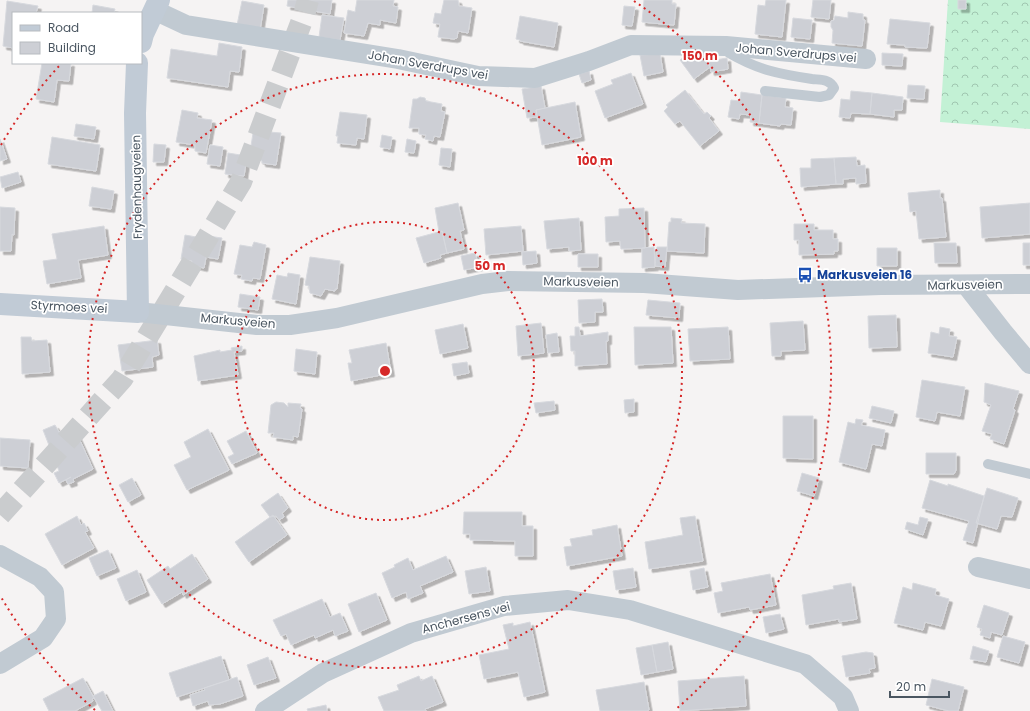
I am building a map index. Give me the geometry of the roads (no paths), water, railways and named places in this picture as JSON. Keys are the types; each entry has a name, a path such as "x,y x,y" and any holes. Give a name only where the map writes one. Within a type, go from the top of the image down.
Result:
{"main road":[{"path":"142,40 156,5"},
{"name":"Frydenhaugveien","path":"137,64 135,113 138,312"},
{"name":"Styrmoes vei","path":"0,304 138,312"}],"street":[{"name":"Johan Sverdrups vei","path":"156,5 186,25 398,59 478,76 535,78 589,61 631,45 726,46 866,59"},
{"name":"Markusveien","path":"138,312 257,325 290,326 337,318 482,284 508,281 644,283 738,290 1030,284"},
{"path":"968,286 1003,332 1030,364"},
{"path":"0,555 40,577 54,592 56,619 42,638 0,664"},
{"path":"978,567 1030,579"},
{"name":"Anchersens vei","path":"265,711 323,673 411,633 504,606 568,600 630,610 805,664 843,697 849,711"}],"lane":[{"name":"Johan Sverdrups vei","path":"726,46 729,53 756,67 792,76 827,81 834,88 829,95 820,97 765,91"},
{"path":"988,464 1030,474"}],"tunnel":[{"path":"0,515 122,379 241,182 304,15 308,0"}],"place":[{"name":"Markusveien 16","path":"805,275"}]}
